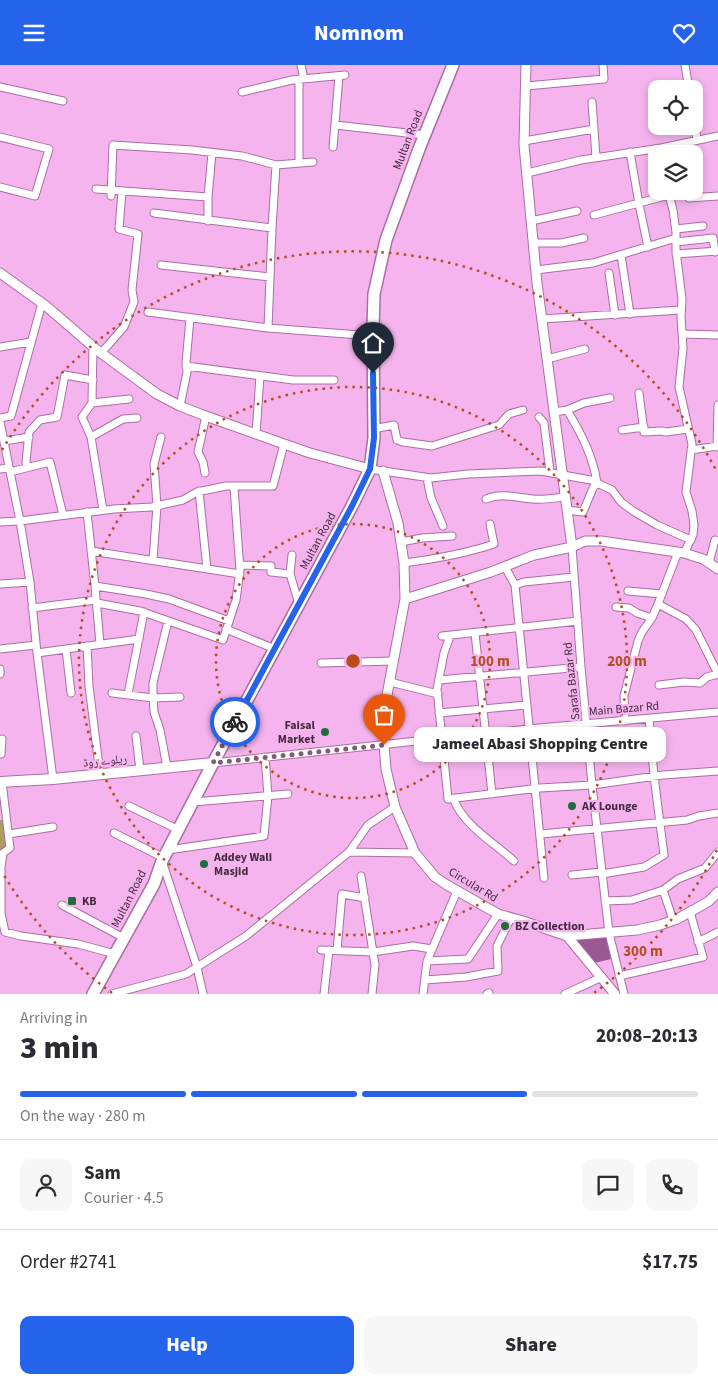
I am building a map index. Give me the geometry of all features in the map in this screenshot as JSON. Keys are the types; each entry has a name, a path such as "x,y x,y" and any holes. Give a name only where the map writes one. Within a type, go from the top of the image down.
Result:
{"main road":[{"name":"Multan Road","path":"93,994 154,884 178,830 370,469 374,429 374,294 386,240 453,65"},
{"name":"ریلوے روڈ","path":"1,782 53,779 213,763"}],"street":[{"path":"299,163 301,65"},
{"path":"526,65 524,141 533,243 572,547"},
{"path":"526,86 604,79 603,65"},
{"path":"685,65 688,80"},
{"path":"242,92 302,79 342,76 333,147"},
{"path":"0,87 63,101"},
{"path":"592,102 596,157"},
{"path":"335,125 425,135"},
{"path":"524,141 594,129"},
{"path":"696,135 697,140"},
{"path":"681,145 718,136"},
{"path":"0,137 49,149 35,196 0,187"},
{"path":"111,193 113,145 242,156 276,165 313,162"},
{"path":"527,173 596,157 648,151"},
{"path":"630,152 638,204 648,247"},
{"path":"208,221 212,153"},
{"path":"268,328 276,165"},
{"path":"96,189 111,193 122,191 208,197"},
{"path":"102,352 124,327 134,302 132,290 138,234 119,229 122,191"},
{"path":"703,197 718,195"},
{"path":"594,215 649,200"},
{"path":"625,721 624,696 640,637 652,618 681,552 691,540 694,525 686,492 692,444 679,387 683,348 682,299 676,254 676,229 670,200"},
{"path":"531,221 577,211"},
{"path":"154,213 272,228"},
{"path":"676,229 703,226"},
{"path":"533,243 561,243 584,238"},
{"path":"536,270 593,263 676,240 713,239 717,251 676,254"},
{"path":"621,255 630,314"},
{"path":"160,265 270,277"},
{"path":"0,273 42,303 93,346 157,394 180,406 310,453 370,469 427,478 541,471 596,482 612,490 621,502 633,511 657,525 691,540"},
{"path":"609,273 615,315"},
{"path":"42,303 11,417 0,420 30,582 53,779"},
{"path":"542,319 681,310"},
{"path":"148,312 268,328 373,336"},
{"path":"180,406 187,372 190,318"},
{"path":"682,335 718,335"},
{"path":"0,347 31,342"},
{"path":"93,346 92,403 82,417 91,437 103,510"},
{"path":"547,359 585,349"},
{"path":"186,366 293,380 334,380"},
{"path":"27,467 30,432 40,420 57,417 65,375 92,380"},
{"path":"256,434 260,376"},
{"path":"639,393 644,432 688,429"},
{"path":"554,412 567,411 584,403 610,398"},
{"path":"92,403 129,399"},
{"path":"691,450 718,447 718,405"},
{"path":"374,429 394,425 397,440 432,446 499,425 509,414 523,410"},
{"path":"567,411 579,430 587,448 595,470 596,482 583,512 567,510"},
{"path":"205,473 203,462 198,452 206,416"},
{"path":"539,417 544,423 550,472"},
{"path":"91,437 123,419 138,418"},
{"path":"622,430 644,427"},
{"path":"4,441 29,437"},
{"path":"153,560 157,506 154,464 161,437"},
{"path":"0,522 157,506 183,500 200,491 226,486 273,486 284,444"},
{"path":"0,469 9,470 50,462 63,515"},
{"name":"Circular Rd","path":"383,471 398,523 404,563 405,599 387,695 384,745 386,769 395,807 415,853 435,877 498,914 538,925 567,936 637,930 660,925 690,912 709,901 718,892"},
{"path":"427,478 431,498 443,526"},
{"path":"32,608 96,602 144,613 222,640 236,600 240,575 234,487"},
{"path":"200,491 206,569"},
{"path":"486,499 494,495 535,499 565,497"},
{"path":"87,512 100,644"},
{"path":"404,563 470,552 494,544 490,524"},
{"path":"401,542 422,538 452,536"},
{"path":"709,563 715,539"},
{"path":"405,599 505,567 534,555 572,547 585,541 601,541 681,552 703,559 718,569"},
{"name":"Sarafa Bazar Rd","path":"572,547 581,667 605,901 609,933 624,994"},
{"path":"91,551 240,575"},
{"path":"292,555 290,574 299,604"},
{"path":"240,565 271,566 271,572 290,574"},
{"path":"505,567 515,585 544,878"},
{"path":"515,585 524,582 574,577"},
{"path":"0,584 30,582"},
{"path":"95,586 169,599 229,621"},
{"path":"628,591 662,594"},
{"path":"658,604 686,619 696,630 718,674 707,677 700,683 684,682 659,685"},
{"path":"616,607 629,608 652,618"},
{"path":"128,694 144,613"},
{"path":"167,767 160,730 154,712 153,683 168,621"},
{"path":"578,621 446,636 438,694 448,799 535,789 592,785 654,776 718,771"},
{"path":"226,629 275,649"},
{"path":"475,633 492,794"},
{"path":"37,653 139,639"},
{"path":"0,649 36,645"},
{"path":"87,646 89,686 100,774"},
{"path":"66,649 71,693"},
{"path":"321,663 394,661"},
{"path":"439,680 581,667"},
{"path":"0,669 0,674"},
{"path":"390,682 438,694"},
{"path":"112,693 153,698 180,697"},
{"path":"439,713 526,705"},
{"name":"Main Bazar Rd","path":"213,763 528,729 718,712"},
{"path":"572,875 644,867 664,855 649,719"},
{"path":"136,736 140,770"},
{"path":"0,754 2,754 2,739"},
{"path":"114,833 165,856 264,836 268,796 265,757"},
{"path":"1,782 10,848 3,853 1,867 1,913 5,932 78,944 115,954"},
{"path":"193,802 288,794"},
{"path":"453,799 456,808 463,817 514,861"},
{"path":"129,806 178,830"},
{"path":"112,994 186,974 246,936 349,852 368,825 380,815 395,807"},
{"path":"541,834 687,820 718,813"},
{"path":"9,834 53,827"},
{"path":"349,852 415,853"},
{"path":"605,901 632,900 663,890 678,879 705,868 718,852"},
{"path":"165,856 203,994"},
{"path":"361,876 375,965 372,994"},
{"path":"663,890 673,921"},
{"path":"423,994 427,961 457,891"},
{"path":"324,994 342,894 364,897"},
{"path":"62,905 124,938"},
{"path":"619,976 703,957 690,912"},
{"path":"427,961 468,959 498,914"},
{"path":"425,980 466,977 498,971 497,946 511,918"},
{"path":"698,942 718,932"},
{"path":"567,936 615,994"},
{"path":"321,950 373,952 413,946 432,949"},
{"path":"565,994 602,977"}],"shaded area":[{"path":"0,820 4,820 7,845 0,852"},
{"path":"575,938 607,938 611,959 594,963"}],"way so far":[{"path":"235,722 213,763 384,745"}],"place":[{"name":"Faisal Market","path":"325,732"},
{"name":"Jameel Abasi Shopping Centre","path":"384,745"},
{"name":"AK Lounge","path":"572,806"},
{"name":"Addey Wali Masjid","path":"204,864"},
{"name":"KB","path":"72,901"},
{"name":"BZ Collection","path":"505,926"}],"route":[{"path":"235,722 352,506 370,469 374,438 373,373"}]}
